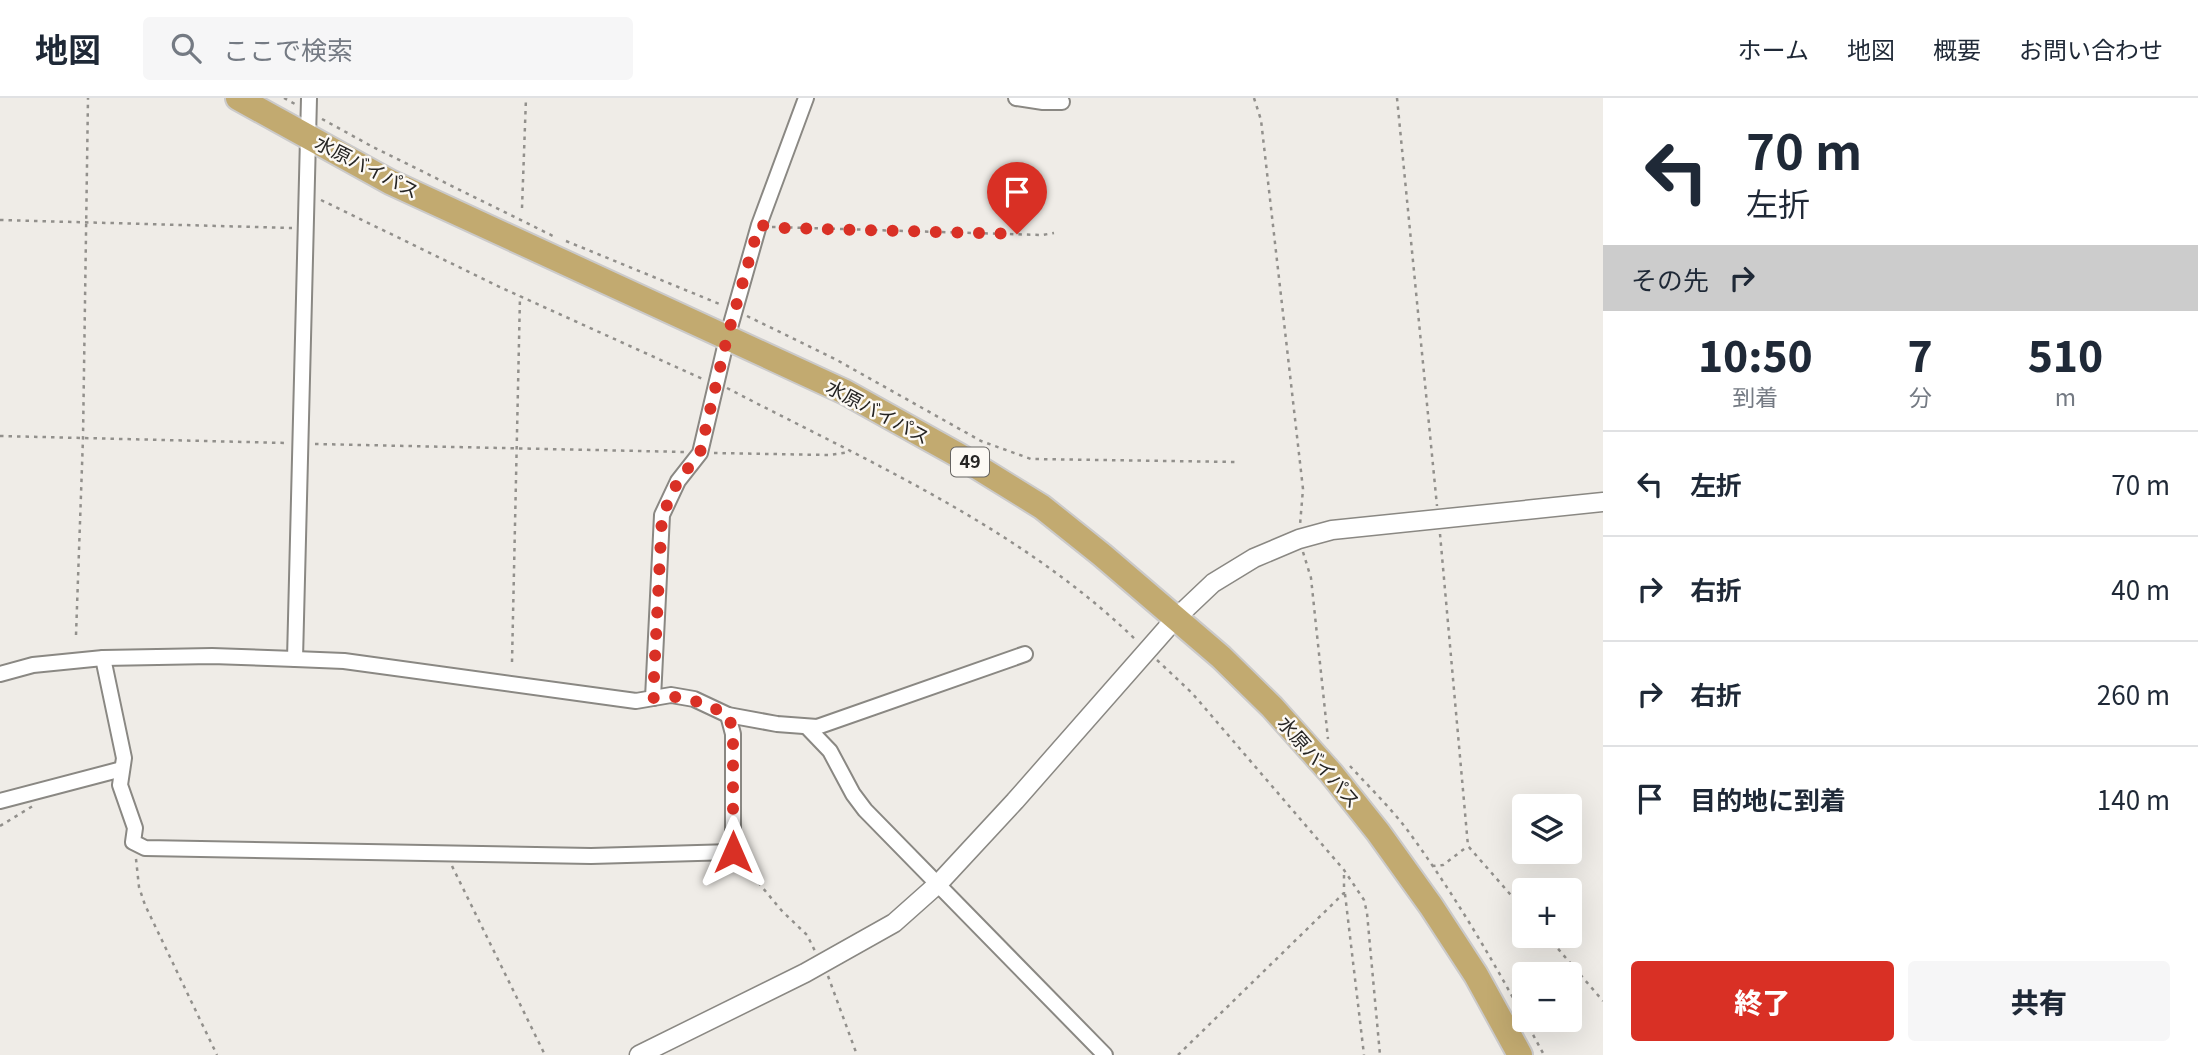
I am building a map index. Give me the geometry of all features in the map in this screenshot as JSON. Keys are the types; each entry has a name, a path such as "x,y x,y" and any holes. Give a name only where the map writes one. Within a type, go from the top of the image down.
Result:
{"highway":[{"name":"水原バイパス","path":"238,98 390,182 845,391 1042,507 1221,657 1272,707 1331,773 1378,832 1476,975 1520,1055"}],"street":[{"path":"653,698 662,516 678,481 700,453 727,338 759,225 806,98"},
{"path":"1016,98 1062,102"},
{"path":"295,659 309,104"},
{"path":"639,1055 822,964 894,923 939,883 1015,802 1175,619 1213,583 1254,558 1310,536 1438,518 1603,502"},
{"path":"0,674 33,665 103,658 212,656 344,661 636,701 671,695 694,699 729,715 817,727 1025,654"},
{"path":"103,658 124,758 120,785 135,828 133,842 145,848 591,856 733,852 733,734 729,715"},
{"path":"807,727 830,751 853,794 865,810 1105,1055"},
{"path":"0,801 122,769"}],"path":[{"path":"76,635 83,438 88,98"},
{"path":"284,98 309,104 373,147 563,240 735,311 835,359 981,442 1031,459 1238,462"},
{"path":"522,208 526,98"},
{"path":"1254,98 1262,133 1310,536 1311,578 1327,739"},
{"path":"1397,98 1468,846 1512,897"},
{"path":"306,192 520,296 707,381 717,383 852,452 993,529 1103,608 1139,642"},
{"path":"0,220 291,229 306,226"},
{"path":"759,225 784,228 1042,235 1054,233"},
{"path":"512,662 520,296"},
{"path":"0,436 700,453 829,455 852,452"},
{"path":"1157,660 1192,693 1344,870 1364,900 1380,1055"},
{"path":"1346,760 1410,834 1494,963 1512,996"},
{"path":"0,826 34,808 40,798 39,790"},
{"path":"133,842 139,887 145,905 217,1055"},
{"path":"1432,866 1443,864 1468,846"},
{"path":"733,852 782,911 807,935 842,1009 857,1055"},
{"path":"449,853 452,869 545,1055"},
{"path":"1344,870 1344,893 1364,1055"},
{"path":"1178,1055 1344,893"},
{"path":"1557,948 1603,1001"},
{"path":"1532,1032 1544,1055"}],"route":[{"path":"733,852 733,734 729,715 694,699 671,695 653,698 653,665 662,516 678,481 700,453 727,338 759,225 784,228 1017,234"}]}
